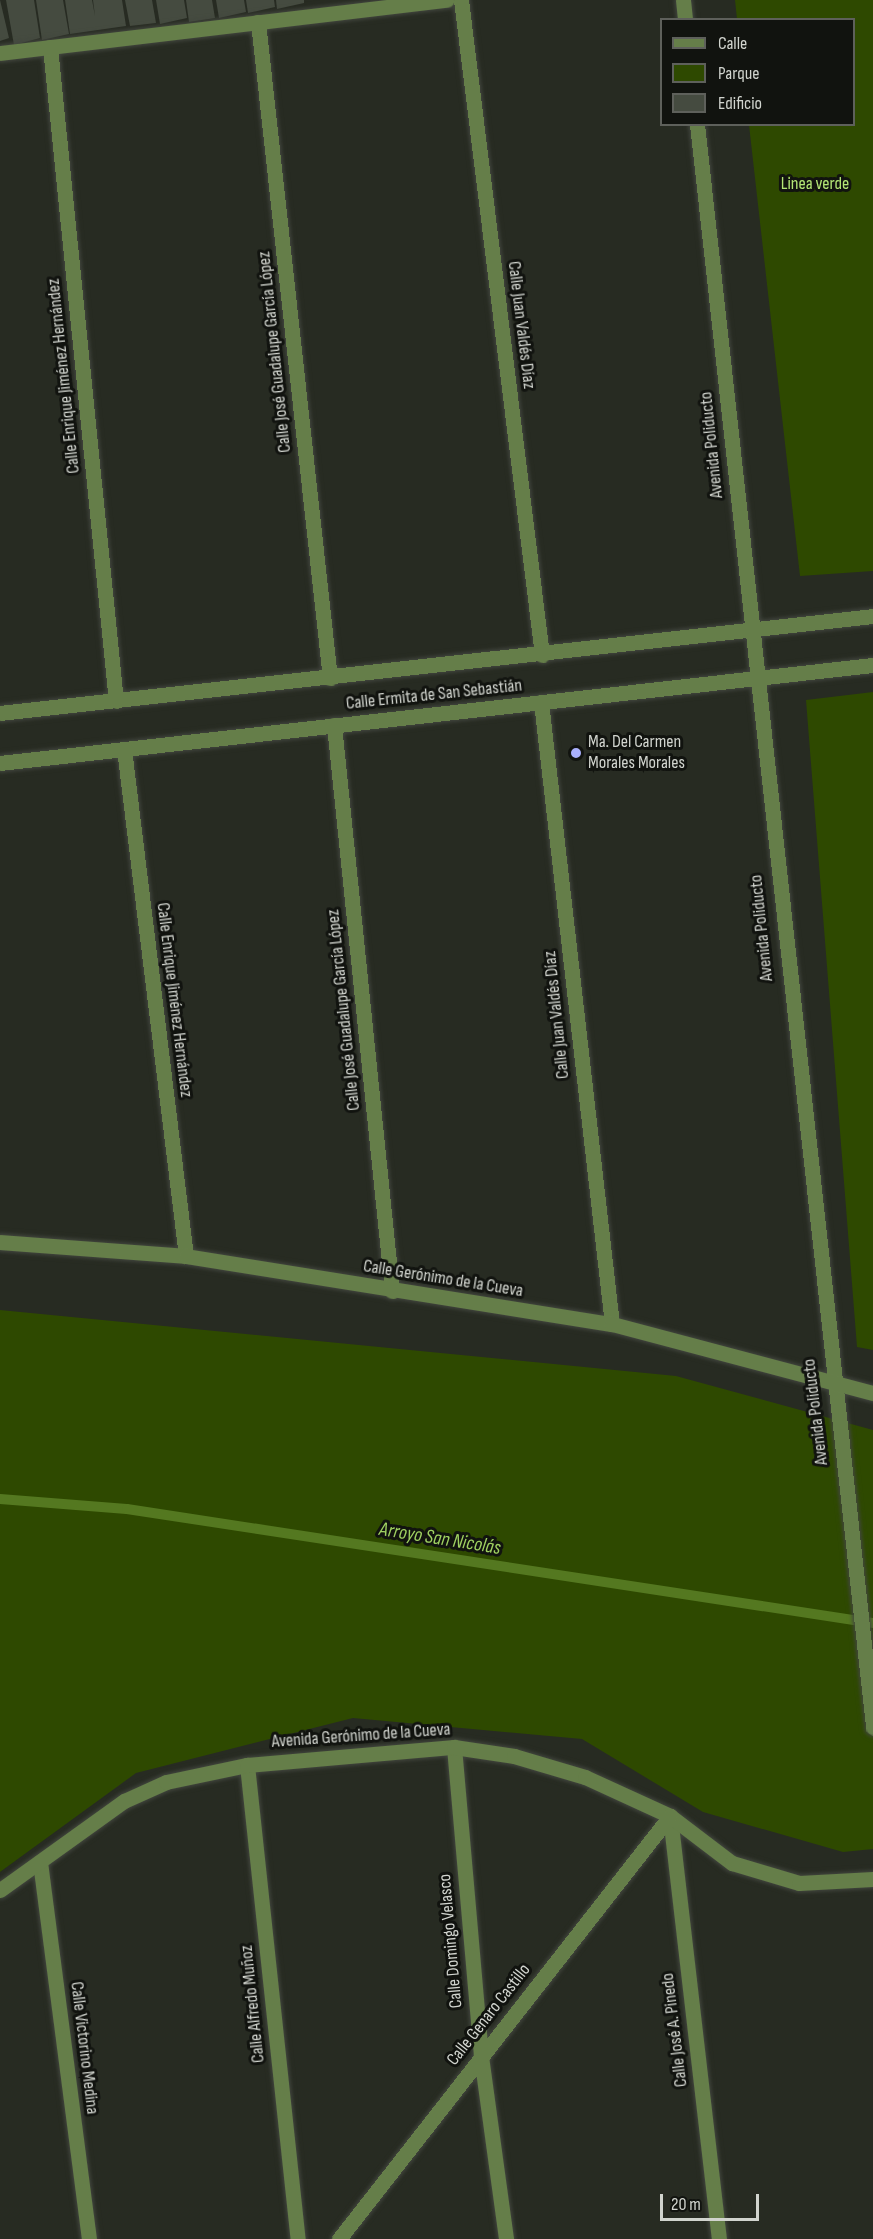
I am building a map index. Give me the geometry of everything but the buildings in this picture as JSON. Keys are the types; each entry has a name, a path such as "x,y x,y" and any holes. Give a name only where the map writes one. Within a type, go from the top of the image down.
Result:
{"street":[{"path":"0,53 447,0"},
{"name":"Calle Juan Valdés Díaz","path":"461,0 542,655"},
{"path":"683,0 685,18"},
{"name":"Calle José Guadalupe García López","path":"258,22 330,678"},
{"name":"Calle Enrique Jiménez Hernández","path":"50,47 116,701"},
{"name":"Avenida Poliducto","path":"697,126 752,630 754,678 831,1383 873,1727"},
{"name":"Calle Ermita de San Sebastián","path":"0,713 542,655 873,616"},
{"name":"Calle Ermita de San Sebastián","path":"0,763 873,665"},
{"name":"Calle Juan Valdés Díaz","path":"541,702 612,1324"},
{"name":"Calle José Guadalupe García López","path":"334,726 392,1291"},
{"name":"Calle Enrique Jiménez Hernández","path":"124,749 186,1256"},
{"name":"Calle Gerónimo de la Cueva","path":"0,1242 186,1256 392,1291 612,1324 873,1393"},
{"name":"Avenida Gerónimo de la Cueva","path":"0,1890 124,1801 166,1782 247,1765 453,1747 514,1756 585,1777 670,1816 732,1863 799,1883 873,1879"},
{"name":"Calle Domingo Velasco","path":"453,1747 481,2056 506,2239"},
{"name":"Calle Alfredo Muñoz","path":"247,1765 298,2239"},
{"name":"Calle Genaro Castillo","path":"339,2239 670,1816"},
{"name":"Calle José A. Pinedo","path":"670,1816 719,2239"},
{"name":"Calle Victorino Medina","path":"40,1862 89,2239"}],"green space":[{"name":"Linea verde","path":"735,0 873,0 873,571 800,576 749,126 855,126 855,18 737,18"},
{"path":"873,692 873,1350 857,1347 806,700"},
{"path":"0,1310 676,1376 873,1430 873,1849 843,1852 703,1812 582,1739 353,1718 136,1773 0,1872"}],"waterway":[{"name":"Arroyo San Nicolás","path":"0,1499 127,1509 873,1623"}],"place":[{"name":"Ma. Del Carmen Morales Morales","path":"576,753"}]}
